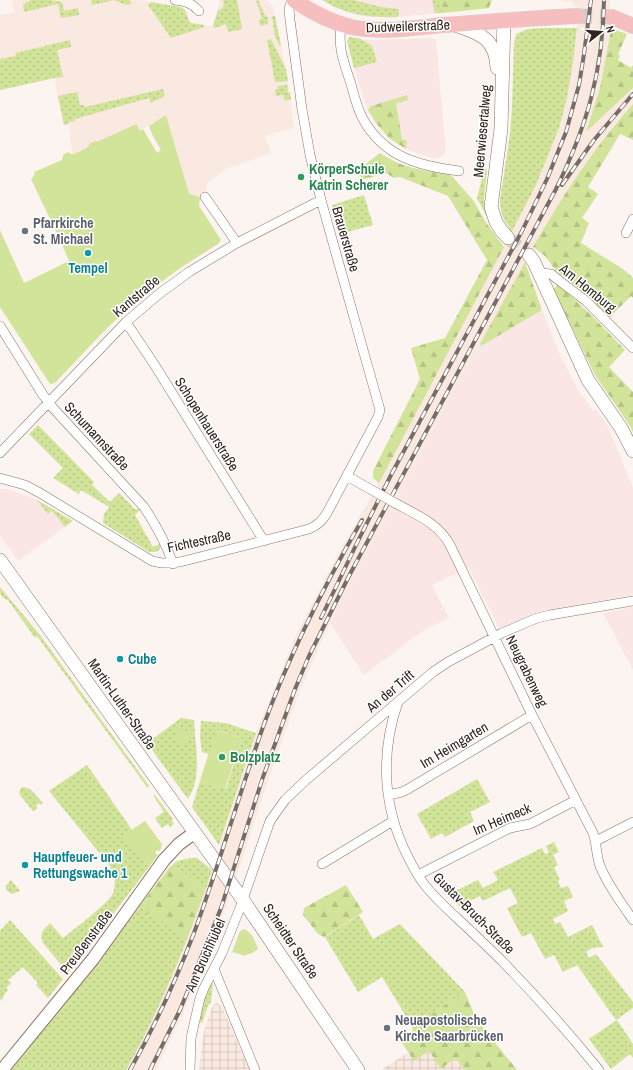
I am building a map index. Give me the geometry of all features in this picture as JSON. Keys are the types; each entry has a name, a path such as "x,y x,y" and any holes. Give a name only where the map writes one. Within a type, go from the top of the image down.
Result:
{"main road":[{"name":"Dudweilerstraße","path":"293,0 316,14 341,24 366,29 387,30 504,20 577,16"},
{"path":"633,15 611,17 633,26"},
{"name":"Meerwiesertalweg","path":"504,20 500,142 491,207 496,222 508,238"},
{"path":"454,25 480,34 489,41 494,48 497,61 498,95 502,108"},
{"path":"529,255 539,273 588,380 622,428 633,451"},
{"name":"Martin-Luther-Straße","path":"0,560 194,833"},
{"name":"Martin-Luther-Straße","path":"0,576 8,586 24,593"},
{"name":"Scheidter Straße","path":"194,833 243,900 358,1070"}],"street":[{"path":"175,0 186,2 195,6 199,11"},
{"name":"Brauerstraße","path":"293,0 289,8 289,14 307,143 321,200 380,410 378,417 347,476"},
{"path":"341,24 339,38 340,52 360,111 377,138 390,149 409,160 459,171"},
{"path":"206,197 236,243"},
{"name":"Kantstraße","path":"0,453 126,322 159,294 189,272 236,243 321,200"},
{"path":"626,233 633,219"},
{"name":"Am Homburg","path":"539,273 550,274 586,301 633,348"},
{"name":"Schopenhauerstraße","path":"126,322 154,364 264,541"},
{"name":"Schumannstraße","path":"0,326 48,402 144,507 165,541 173,564"},
{"name":"Neugrabenweg","path":"347,476 435,526 446,537 532,715 593,833 598,858 605,876 633,920"},
{"name":"Fichtestraße","path":"0,478 26,485 152,561 162,564 173,564 264,541 315,526 327,513 347,476"},
{"name":"An der Trift","path":"243,900 270,821 285,800 306,780 428,677 444,665 495,637 537,618 633,602"},
{"name":"Gustav-Bruch-Straße","path":"398,702 386,753 388,795 393,821 400,840 418,875 436,898 520,981 581,1048 598,1070"},
{"name":"Im Heimgarten","path":"388,795 408,789 532,715"},
{"name":"Im Heimeck","path":"418,875 510,828 535,822 576,800"},
{"path":"322,864 393,821"},
{"path":"596,842 633,822"},
{"name":"Preußenstraße","path":"2,1070 93,959 164,860 179,844 194,833"},
{"name":"Am Bruchhübel","path":"190,1070 191,1038 200,998 243,900"},
{"path":"214,969 255,1070"}],"shaded area":[{"path":"12,0 137,0 178,6 185,10 190,23 213,26 220,0 266,0 273,6 288,81 294,128 265,136 271,153 226,169 207,183 205,197 200,201 200,197 189,195 166,115 140,131 135,124 72,155 69,124 64,125 54,78 0,90 0,15 15,12"},
{"path":"322,0 440,0 443,13 398,17 368,17 338,9"},
{"path":"562,0 610,0 610,35 600,88 586,131 633,88 633,104 618,120 587,161 537,241 419,455 400,495 330,623 300,690 266,786 231,893 183,1013 156,1070 126,1070 136,1053 168,984 193,923 215,861 256,733 296,635 337,556 379,483 536,185 559,128 567,98 573,62 577,32 577,6 574,6 572,1 563,2"},
{"path":"350,37 365,40 432,38 436,40 446,152 442,156 435,159 406,149 389,138 376,123 368,110 361,91 347,41"},
{"path":"542,310 560,355 581,395 593,411 597,410 608,426 633,488 633,595 534,613 499,628 469,568 432,585 449,618 424,630 364,675 330,623 480,344 481,346"},
{"path":"0,489 8,489 37,500 73,521 18,561 0,536"},
{"path":"633,607 633,670 603,613"},
{"path":"217,1003 222,1007 250,1070 199,1070 204,1031 213,1005"},
{"path":"429,1051 455,1058 465,1070 381,1070 409,1052 414,1061"}],"green space":[{"path":"32,0 62,2 64,11 78,8 79,15 61,18 58,4 24,12 23,4"},
{"path":"91,0 114,0 92,5"},
{"path":"114,0 129,0 131,4 126,5"},
{"path":"220,0 237,0 242,29 228,32 226,24 214,28 213,26 218,10 223,7 224,1"},
{"path":"256,0 258,0 266,17 268,17 268,24 260,26 259,20 262,19"},
{"path":"322,0 353,0 381,7 399,9 398,17 368,16 349,12"},
{"path":"432,0 440,0 443,13 435,13"},
{"path":"440,0 492,0 489,8 443,13"},
{"path":"150,2 181,7 185,10 190,23 204,25 204,27 171,38 148,5"},
{"path":"272,16 275,16 280,46 275,37"},
{"path":"577,28 573,62 567,98 559,128 536,185 512,231 503,217 500,200 510,134 514,44 516,34 528,29"},
{"path":"610,28 627,34 618,54 620,56 618,60 631,68 633,65 633,88 586,132 600,88"},
{"path":"350,37 361,39 372,46 377,62 354,68 347,41"},
{"path":"271,39 286,69 288,81 275,82 267,40"},
{"path":"70,40 71,47 57,50 63,77 0,90 0,59 16,56 15,53"},
{"path":"287,85 288,93 290,92 291,99 285,101 283,95 276,96 275,89 278,89 278,86"},
{"path":"163,89 165,96 151,103 149,98 75,119 75,121 64,125 58,96 77,92 80,105 84,105 85,107"},
{"path":"407,95 408,100 396,103 402,139 407,141 406,149 389,138 376,123 368,110 371,106"},
{"path":"633,104 633,140 620,134 588,187 598,194 582,218 589,223 581,243 623,269 633,278 633,298 631,296 610,317 576,286 557,272 545,256 533,247 579,173 605,137"},
{"path":"166,115 189,194 200,197 199,206 221,240 218,244 168,277 132,305 104,331 55,383 50,384 0,307 0,230 24,283 69,261 31,179 35,174 34,172 62,160 63,155 68,152 72,155 88,147 90,143 97,142 136,124 140,131 143,129 157,153 161,150 149,126"},
{"path":"380,153 405,165 422,170 450,174 473,200 487,224 504,247 379,483 373,478 373,471 420,379 411,348 445,338 487,260 448,196 400,177 394,178 386,173 362,180 358,170"},
{"path":"482,168 487,169 484,199 487,217 477,198 481,182"},
{"path":"364,195 373,225 341,234 332,205"},
{"path":"525,262 542,310 481,346 480,344"},
{"path":"559,285 625,350 609,367 633,392 633,432 595,375 553,289"},
{"path":"38,425 94,482 92,485 110,502 119,493 136,510 138,508 140,510 135,515 153,547 160,544 159,550 149,552 103,523 104,514 109,507 81,490 79,494 53,478 63,468 29,434"},
{"path":"37,500 73,521 65,527 52,511 48,514"},
{"path":"0,587 40,635 149,788 37,636 35,638 8,600 2,597"},
{"path":"181,718 194,720 197,771 193,790 188,799 147,743"},
{"path":"201,721 226,723 256,733 219,845 192,807 200,781 226,789 242,738 217,730 209,754 202,752 200,737"},
{"path":"179,727 192,734 185,746 172,740"},
{"name":"Bolzplatz","path":"216,730 242,738 225,789 200,781"},
{"path":"87,765 132,830 122,837 149,867 68,973 43,943 43,932 50,923 63,938 105,903 113,893 115,886 114,876 110,866 49,791"},
{"path":"477,779 490,802 470,812 474,821 445,837 442,833 431,839 417,814"},
{"path":"22,787 31,790 43,803 41,805 39,803 36,806 38,808 33,811 20,795 19,792"},
{"path":"154,794 173,819 172,821 174,824 170,827 168,824 162,828 155,818 164,812 154,797"},
{"path":"145,821 162,844 160,851 157,850 155,853 158,855 149,867 121,837"},
{"path":"554,842 559,852 553,855 558,865 554,867 560,880 558,881 561,888 568,886 573,897 564,901 568,911 553,919 555,924 560,922 568,937 592,925 603,947 592,948 586,952 589,958 596,954 633,1002 633,1008 616,1020 577,965 563,972 554,955 545,959 531,933 522,937 507,908 518,903 510,888 483,901 480,896 459,906 449,894 478,880 483,888 498,880 493,872 542,848 545,854 549,853 546,846"},
{"path":"197,858 212,870 205,891 177,867 169,868 177,861"},
{"path":"173,866 177,867 205,891 187,939 139,907 169,868"},
{"path":"11,880 20,891 12,894 6,890 6,886"},
{"path":"346,885 363,912 324,937 318,934 303,915 304,908"},
{"path":"150,893 193,923 162,998 126,1070 9,1070 99,960"},
{"path":"359,915 373,939 400,924 465,992 412,1026 382,977 358,992 325,937"},
{"path":"10,920 63,979 48,998 36,985 38,983 23,967 8,980 11,983 6,988 8,990 0,1001 0,931"},
{"path":"244,929 251,935 258,949 243,956 232,952 240,931"},
{"path":"213,983 211,1002 202,1023 198,1021 202,1000 204,994"},
{"path":"465,992 476,1019 517,1070 465,1070 455,1058 441,1069 429,1051 414,1061 401,1041 413,1033 412,1026"},
{"path":"617,1020 633,1044 633,1058 630,1054 611,1069 589,1039"}],"tunnel":[{"path":"577,16 610,17"},
{"path":"508,238 529,255"}],"railway":[{"path":"321,618 391,475 522,231 547,179 566,132 579,85 591,0"},
{"path":"150,1070 180,1010 221,908 263,777 295,689 309,656 349,576 567,166 585,120 597,74 603,26 604,0"},
{"path":"562,185 594,140 633,94"},
{"path":"130,1070 165,1003 194,933 273,700 308,621 362,520"}],"place":[{"name":"KörperSchule Katrin Scherer","path":"301,177"},
{"name":"Pfarrkirche St. Michael","path":"25,231"},
{"name":"Tempel","path":"88,253"},
{"name":"Cube","path":"120,659"},
{"name":"Bolzplatz","path":"222,757"},
{"name":"Hauptfeuer- und Rettungswache 1","path":"25,865"},
{"name":"Neuapostolische Kirche Saarbrücken","path":"387,1028"}]}
